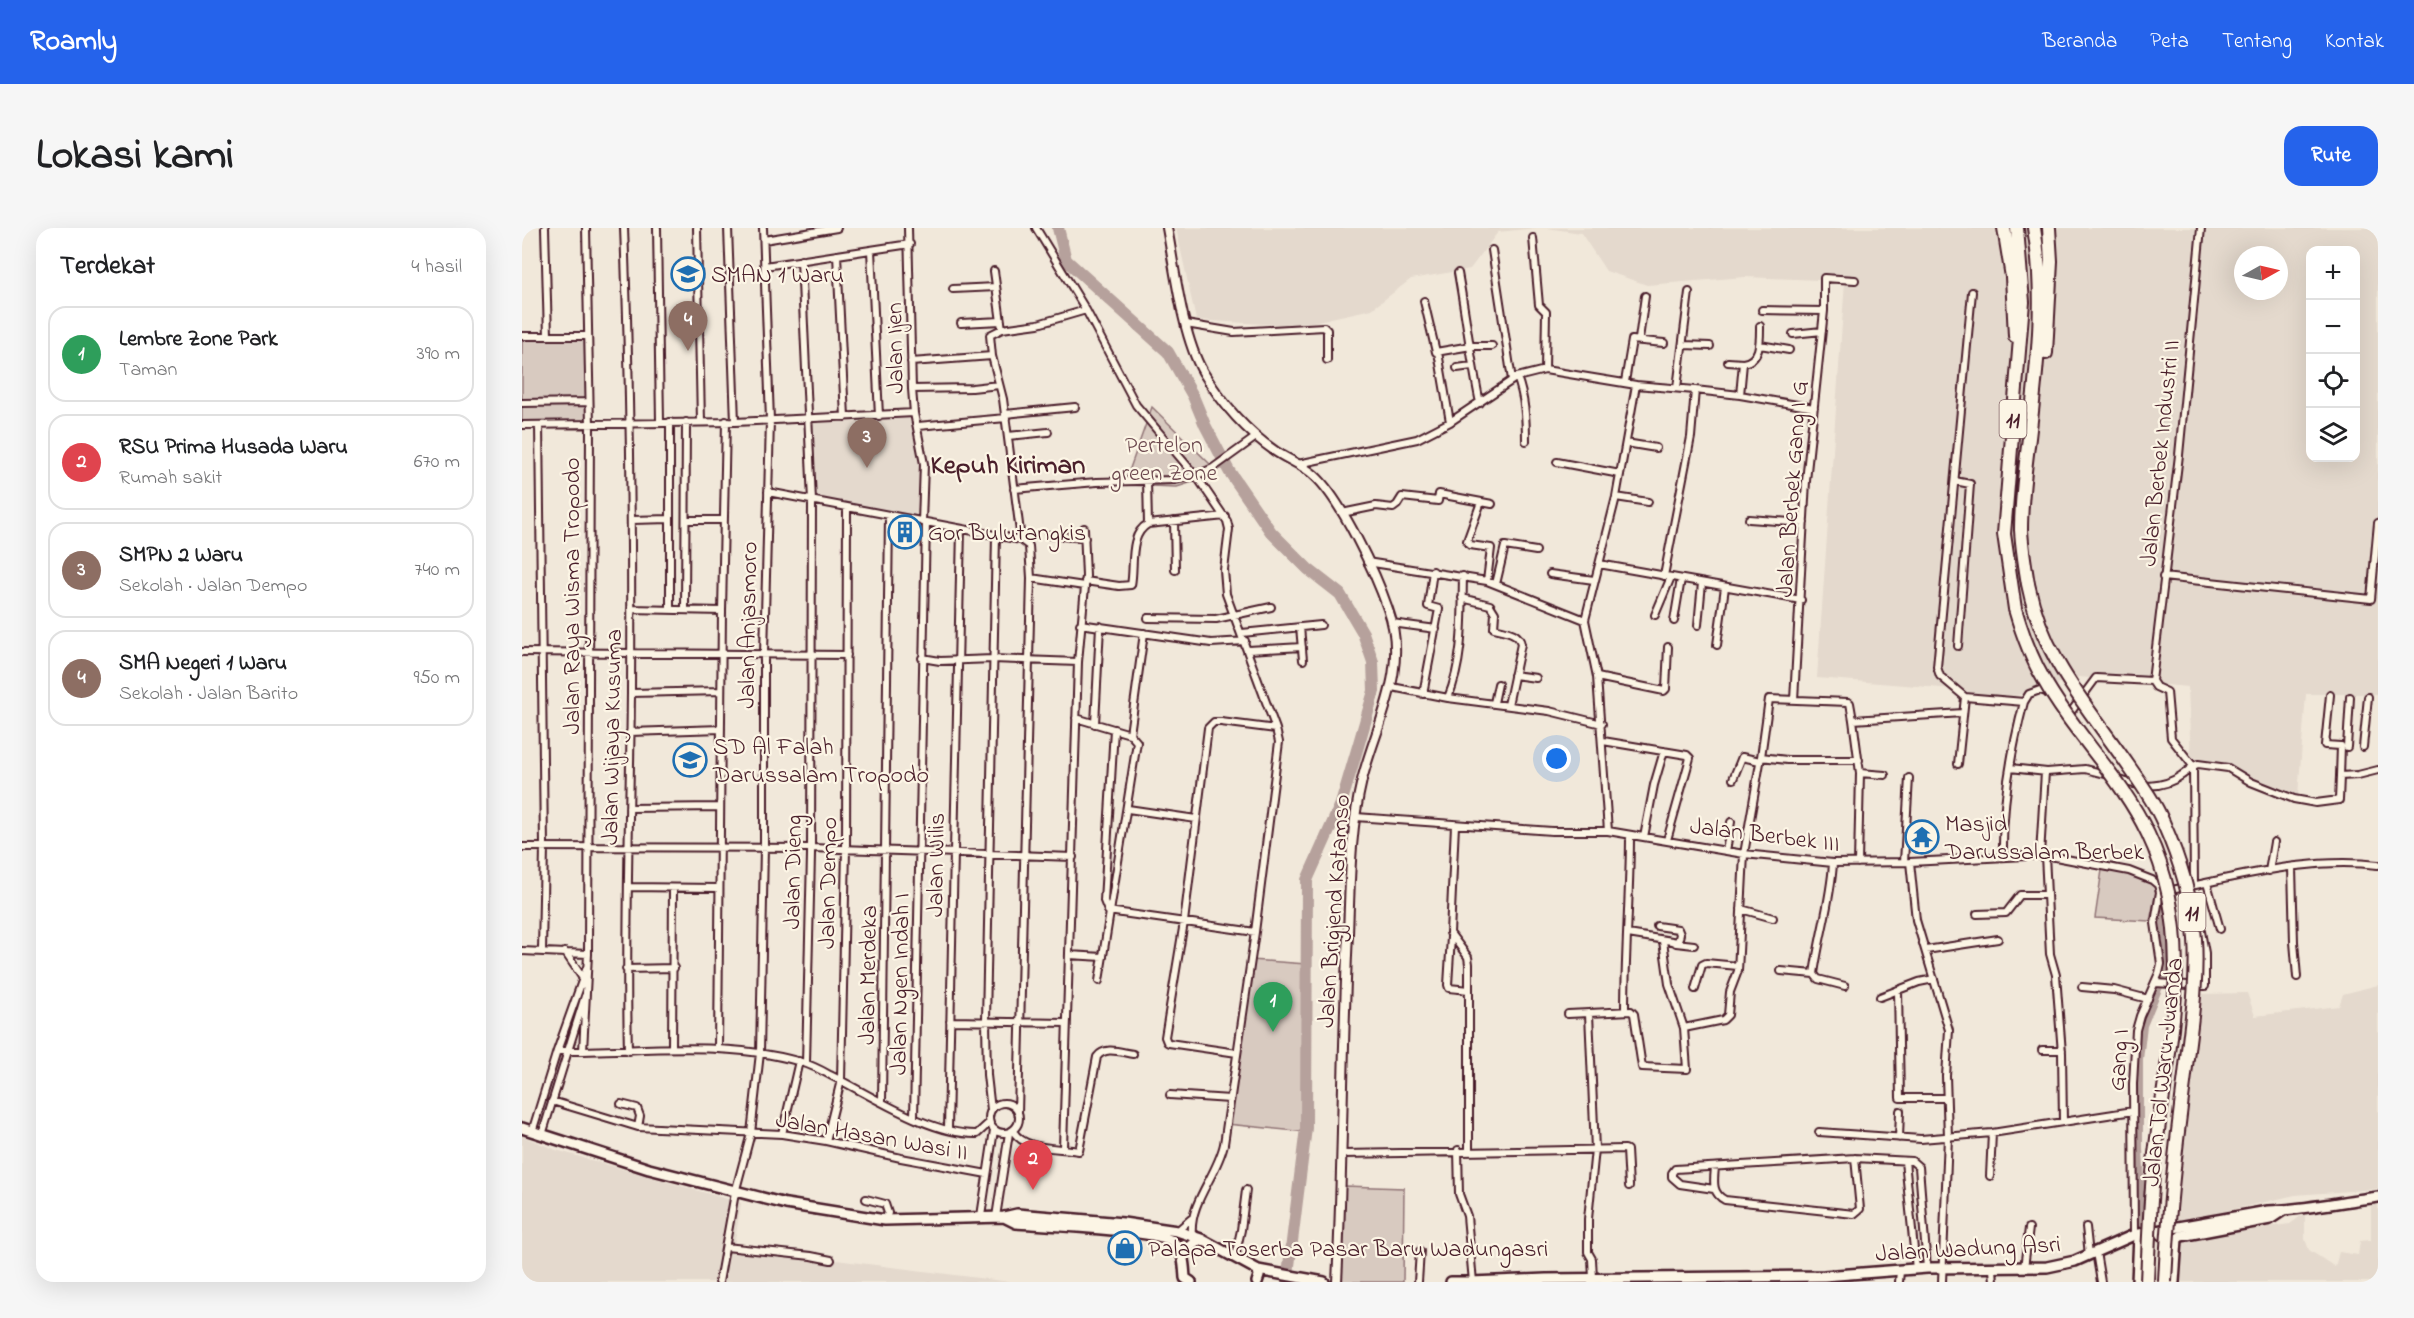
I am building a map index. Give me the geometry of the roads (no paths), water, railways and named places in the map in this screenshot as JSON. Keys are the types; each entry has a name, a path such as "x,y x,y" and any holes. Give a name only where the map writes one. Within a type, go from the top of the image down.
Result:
{"highway":[{"path":"2004,228 2012,277 2015,336 2007,435 2007,481"},
{"name":"Jalan Tol Waru–Juanda","path":"2017,228 2023,302 2004,534 2015,609 2022,631 2044,680 2122,790 2148,834 2167,882 2173,906 2176,931 2175,981 2155,1149 2147,1282"},
{"name":"Jalan Tol Waru–Juanda","path":"2034,228 2040,281 2040,315 2038,355 2022,496 2021,532 2028,584 2041,633 2062,673 2118,750 2162,819 2182,870 2192,910 2196,971 2175,1149 2165,1282"},
{"path":"2022,496 2039,408 2046,350 2051,271 2049,228"}],"main road":[{"path":"522,1128 649,1169 735,1193 885,1220 1000,1217 1017,1214 1177,1231 1197,1237 1258,1270 1324,1282"},
{"path":"2157,1233 2176,1239 2181,1236 2270,1219 2282,1211 2299,1207 2378,1197"},
{"name":"Jalan Wadung Asri","path":"1451,1282 1593,1278 1665,1280 1857,1278 1900,1270 1993,1269 2060,1265 2137,1235 2268,1210 2282,1211"},
{"path":"1000,1217 1017,1223 1106,1230 1167,1238 1177,1246 1183,1256 1187,1281"},
{"path":"2137,1235 2137,1282"},
{"path":"1183,1256 1197,1237"},
{"path":"2174,1282 2176,1239"},
{"path":"1257,1282 1258,1270"}],"street":[{"path":"545,228 548,336"},
{"name":"Jalan Raya Wisma Tropodo","path":"586,228 590,425 588,987"},
{"name":"Jalan Wijaya Kusuma","path":"624,228 632,520 626,969 628,1051"},
{"path":"657,228 660,422"},
{"path":"698,228 701,422"},
{"path":"728,228 735,422"},
{"name":"Jalan Anjasmoro","path":"719,1282 735,1193 751,1133 760,1050 764,848 764,654 770,420 764,228"},
{"path":"764,240 837,228"},
{"name":"Jalan Ijen","path":"908,228 912,389 914,413 924,464 922,658"},
{"path":"1036,228 1086,310 1136,405 1225,516 1229,529 1224,582 1233,616 1242,633 1276,729 1279,750 1255,932 1221,1155 1191,1219 1177,1231"},
{"name":"Jalan Brigjend Katamso","path":"1167,228 1186,324 1193,350 1204,373 1240,421 1256,437 1307,469 1324,485 1342,513 1367,562 1392,622 1397,646 1392,687 1366,764 1359,817 1344,1009 1344,1154 1337,1282"},
{"name":"Jalan Berbek Industri II","path":"2152,681 2179,455 2201,228"},
{"path":"1533,238 1539,304 1546,312 1545,370"},
{"path":"765,266 910,244"},
{"path":"871,250 879,416"},
{"path":"1492,250 1515,378 1522,389 1526,416 1526,441"},
{"path":"837,255 845,417"},
{"name":"Jalan Dieng","path":"782,1134 802,1062 811,848 812,501 801,260"},
{"path":"994,271 1002,329"},
{"path":"1458,273 1480,403"},
{"name":"Jalan Berbek Gang I G","path":"1794,700 1806,481 1824,311 1824,278 1855,280"},
{"path":"953,289 996,287"},
{"path":"1677,388 1689,292"},
{"path":"1972,292 1937,667 1940,676 1965,697 2024,702"},
{"path":"1639,339 1645,296"},
{"path":"1424,301 1435,351 1438,352 1450,422"},
{"path":"1021,540 1006,416 992,357 990,335 1002,329 1038,324 1086,310"},
{"path":"1762,310 1824,311"},
{"path":"961,323 1001,321"},
{"path":"1186,324 1234,332 1324,327 1327,330 1327,360"},
{"path":"1728,362 1743,363 1755,358 1760,345 1760,326"},
{"path":"1793,334 1822,331"},
{"path":"522,336 587,336"},
{"path":"1625,382 1631,341 1639,339 1664,343"},
{"path":"1684,345 1710,346"},
{"path":"1760,345 1789,350"},
{"path":"1438,352 1471,346 1492,346"},
{"path":"911,362 992,357"},
{"path":"1740,394 1743,363"},
{"path":"1456,368 1472,366"},
{"path":"1298,464 1418,439 1450,422 1515,378 1545,370 1636,385 1740,394 1814,408"},
{"path":"912,389 999,385"},
{"path":"1608,831 1597,677 1585,620 1616,497 1636,385"},
{"path":"1655,615 1667,576 1691,437 1695,390"},
{"path":"522,404 589,402"},
{"path":"918,426 1075,407"},
{"path":"522,425 735,422 914,413"},
{"path":"670,422 670,610"},
{"path":"685,610 686,422"},
{"path":"718,1048 718,888 726,422"},
{"path":"539,425 544,848 542,951"},
{"path":"1008,436 1048,432"},
{"path":"1014,489 1097,482 1174,480 1195,476 1214,468 1256,437"},
{"path":"1626,443 1656,448"},
{"path":"1557,462 1620,474"},
{"path":"1147,480 1148,524"},
{"path":"1955,481 1970,484 1958,646"},
{"path":"768,492 1021,540 1029,546 1031,578 1018,1123 1011,1132 1000,1217"},
{"path":"1438,510 1439,494 1492,504"},
{"path":"1342,513 1376,506 1392,508 1402,497 1438,501"},
{"path":"1616,497 1647,502"},
{"path":"1481,502 1467,541 1470,545 1491,549 1486,581"},
{"name":"Jalan Dempo","path":"826,1141 841,1080 846,849 847,507"},
{"name":"Jalan Merdeka","path":"882,1102 887,849 889,515"},
{"path":"1031,578 1126,587 1131,585 1135,540 1139,530 1148,524 1225,516"},
{"path":"632,520 669,519"},
{"path":"686,520 724,519"},
{"path":"1749,519 1804,523"},
{"path":"1174,521 1175,570"},
{"path":"2163,577 2371,599 2378,523"},
{"path":"1063,1148 1078,662 1084,583 1084,528"},
{"name":"Jalan Wilis","path":"948,1129 961,529"},
{"path":"1049,535 1085,538"},
{"path":"556,1051 628,1051 672,1048 760,1050 802,1062 914,1118 948,1129 977,1134 989,1123 991,1110 987,1075 986,1021 996,536"},
{"path":"1496,584 1505,546 1536,551"},
{"path":"1367,562 1486,581 1585,620"},
{"path":"1599,564 1801,600"},
{"path":"1423,694 1439,609 1428,606 1433,571"},
{"path":"1550,574 1594,580"},
{"path":"1448,698 1456,678 1464,621 1463,576"},
{"path":"1674,621 1681,579"},
{"path":"1698,625 1702,583"},
{"path":"1717,645 1725,587"},
{"path":"1462,598 1490,605 1495,613 1494,628 1518,635 1521,644 1508,705"},
{"path":"1148,618 1202,620 1233,616 1271,607"},
{"path":"631,609 722,611"},
{"path":"1392,622 1436,629"},
{"path":"1080,624 1211,643 1245,641"},
{"path":"1242,633 1321,625"},
{"path":"1095,724 1100,626"},
{"path":"1300,627 1303,660"},
{"path":"1130,734 1144,633"},
{"path":"1248,650 1302,647"},
{"path":"1597,677 1664,691 1666,689 1668,647"},
{"path":"522,652 847,656"},
{"path":"922,658 940,661 993,659 1078,662"},
{"name":"Jalan Ngen Indah I","path":"914,1118 922,658"},
{"path":"1514,675 1536,678"},
{"path":"2003,856 2010,768 2024,702 2029,694 2040,690 2046,692 2063,717 2066,717 2096,678 2152,681 2156,687 2167,693 2168,728 2171,738 2193,766 2193,886 2205,953 2205,986 2156,984"},
{"path":"1494,703 1498,684"},
{"path":"1392,687 1448,698 1549,711 1602,724"},
{"path":"631,693 721,691"},
{"path":"2330,695 2325,745 2344,747 2365,747 2368,697"},
{"path":"1958,764 1965,697"},
{"path":"2010,768 2045,772 2085,769 2100,771 2130,784 2146,786 2169,782 2198,764 2229,768 2276,794 2316,803 2339,800 2350,697"},
{"path":"1684,1028 1726,1018 1738,966 1744,854 1769,699 1850,703 1860,773 1858,863"},
{"path":"1853,720 1963,713"},
{"path":"1076,718 1130,734 1135,738 1137,746 1128,809 1108,911 1099,981"},
{"path":"1237,1053 1169,1043 1166,1040 1210,725 1221,722 1276,729"},
{"path":"630,732 721,729"},
{"path":"1108,911 1104,901 1114,729"},
{"path":"1603,741 1687,755 1690,759 1667,840"},
{"path":"1644,837 1654,785 1664,751"},
{"path":"1733,779 1742,757 1787,760 1859,760"},
{"path":"2340,776 2358,775 2378,770"},
{"path":"2045,772 2042,855 2051,964 2056,975 2062,1050 2063,1122"},
{"path":"1860,773 1885,775"},
{"path":"1909,778 1907,862 1916,920 1949,1030 1946,1098 1948,1137 1942,1282"},
{"path":"628,808 720,807"},
{"path":"1128,809 1196,819"},
{"name":"Jalan Berbek III","path":"1359,817 1552,831 1608,831 1744,854 1833,862 1907,862 2042,855 2141,875 2158,885 2160,892"},
{"path":"1725,851 1731,822"},
{"path":"1455,825 1448,985 1449,988 1469,990"},
{"path":"1625,1011 1625,964 1631,887 1630,835"},
{"path":"2269,871 2274,842"},
{"path":"522,848 588,846 887,849 953,854 1073,857"},
{"path":"1833,862 1814,974 1818,979 1845,986"},
{"path":"2160,892 2292,868 2361,864 2378,866"},
{"path":"2292,868 2297,977"},
{"path":"2207,883 2220,929"},
{"path":"628,886 718,888"},
{"path":"672,1048 673,888"},
{"name":"Gang I","path":"2137,1235 2133,1112 2136,1030 2140,1016 2156,984 2161,964 2155,923 2160,892"},
{"path":"1977,914 2006,913 2020,895 2047,894"},
{"path":"1741,909 1773,918"},
{"path":"1108,911 1255,932"},
{"path":"1657,926 1678,929 1680,934 1676,943"},
{"path":"1628,934 1694,945"},
{"path":"1451,937 1468,957 1469,1150"},
{"path":"1926,950 1998,939"},
{"path":"1569,1014 1631,1011 1634,1014 1641,1065 1644,1068 1687,1069 1684,1028 1671,991 1663,941"},
{"path":"522,951 588,954"},
{"path":"566,952 582,977"},
{"path":"1069,955 1103,957"},
{"path":"537,1133 556,1051 588,964"},
{"path":"1695,989 1702,964 1738,966"},
{"path":"626,969 674,968"},
{"path":"1781,971 1814,974"},
{"path":"1880,997 1918,982 1934,979"},
{"path":"537,1133 552,1101 588,987"},
{"path":"583,1051 588,987"},
{"path":"2082,987 2114,990 2148,999"},
{"path":"1898,990 1900,1098 1946,1098"},
{"path":"1589,1014 1595,1149 1588,1252 1592,1259 1593,1278"},
{"path":"951,1021 1066,1023"},
{"path":"989,1123 994,1130 1011,1132 1028,1144 1079,1151 1094,1063 1098,1055 1107,1050 1133,1054"},
{"path":"2042,1050 2062,1050"},
{"path":"1170,1095 1230,1099"},
{"name":"Jalan Hasan Wasi II","path":"552,1101 638,1127 782,1134 987,1174"},
{"path":"991,1110 1003,1102 1013,1105 1018,1113"},
{"path":"621,1104 637,1108 640,1116 638,1127"},
{"path":"1899,1138 1900,1111"},
{"path":"1819,1132 1899,1138 1948,1137 1992,1133 2133,1112"},
{"path":"981,1216 994,1130"},
{"path":"1990,1176 1992,1133"},
{"path":"1458,1150 1459,1194 1467,1216 1471,1282"},
{"path":"1344,1154 1458,1150 1626,1150 1629,1186"},
{"path":"1715,1167 1714,1189 1720,1198 1725,1200 1854,1214 1860,1209 1855,1158"},
{"path":"1714,1189 1680,1184 1672,1177 1672,1173 1675,1169 1855,1158 1912,1161 1919,1167 1922,1269"},
{"path":"1905,1161 1922,1269"},
{"path":"1235,1257 1246,1190"},
{"path":"866,1199 885,1204 888,1214 885,1220"},
{"path":"1191,1219 1197,1237"},
{"path":"2086,1227 2101,1282"},
{"path":"2024,1268 2029,1228"},
{"path":"726,1247 831,1260"},
{"path":"1418,1282 1420,1251"},
{"path":"1993,1269 1994,1282"},
{"path":"1899,1282 1900,1270"}],"waterway":[{"path":"1058,228 1066,260 1168,352 1193,396 1229,471 1271,532 1308,569 1340,594 1363,633 1373,662 1374,691 1341,804 1307,880 1306,1128 1287,1282"},
{"path":"2141,1231 2137,1148 2137,1059 2141,1025 2167,962 2161,929 2163,907"}],"place":[{"name":"SMAN 1 Waru","path":"688,274"},
{"name":"SMA Negeri 1 Waru","path":"688,351"},
{"name":"SMPN 2 Waru","path":"867,468"},
{"name":"Gor Bulutangkis","path":"905,532"},
{"name":"SD Al Falah Darussalam Tropodo","path":"690,760"},
{"name":"Masjid Darussalam Berbek","path":"1922,837"},
{"name":"Lembre Zone Park","path":"1273,1032"},
{"name":"RSU Prima Husada Waru","path":"1033,1190"},
{"name":"Palapa Toserba Pasar Baru Wadungasri","path":"1125,1248"}],"district":[{"name":"Kepuh Kiriman","path":"1008,464"}],"park label":[{"name":"Pertelon green Zone","path":"1164,458"}]}
